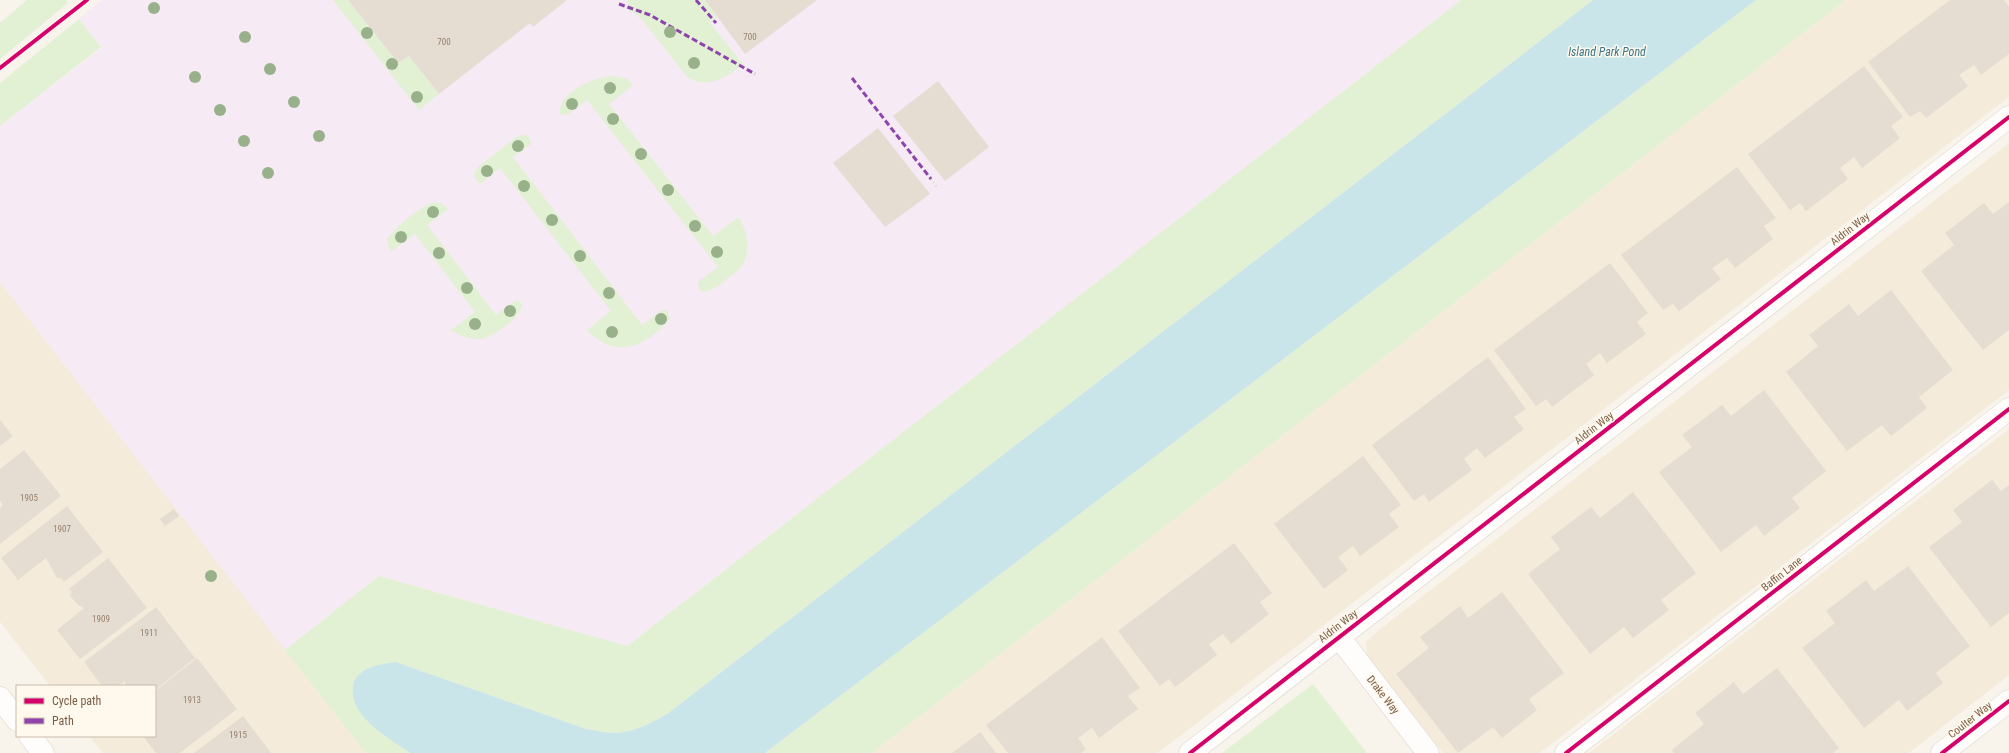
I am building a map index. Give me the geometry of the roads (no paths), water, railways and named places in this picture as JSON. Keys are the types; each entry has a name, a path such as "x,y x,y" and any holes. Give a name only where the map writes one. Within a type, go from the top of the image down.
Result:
{"street":[{"name":"Aldrin Way","path":"1190,753 2009,117"},
{"name":"Baffin Lane","path":"1566,753 2009,409"},
{"name":"Drake Way","path":"1339,637 1428,753"},
{"path":"0,698 16,719"},
{"name":"Coulter Way","path":"1942,753 2009,701"},
{"path":"31,737 43,753"}],"water":[{"name":"Island Park Pond","path":"1593,0 1756,0 765,753 410,753 381,733 363,717 357,707 353,697 353,686 359,675 377,665 396,662 586,729 621,733 648,724 667,714"}]}
